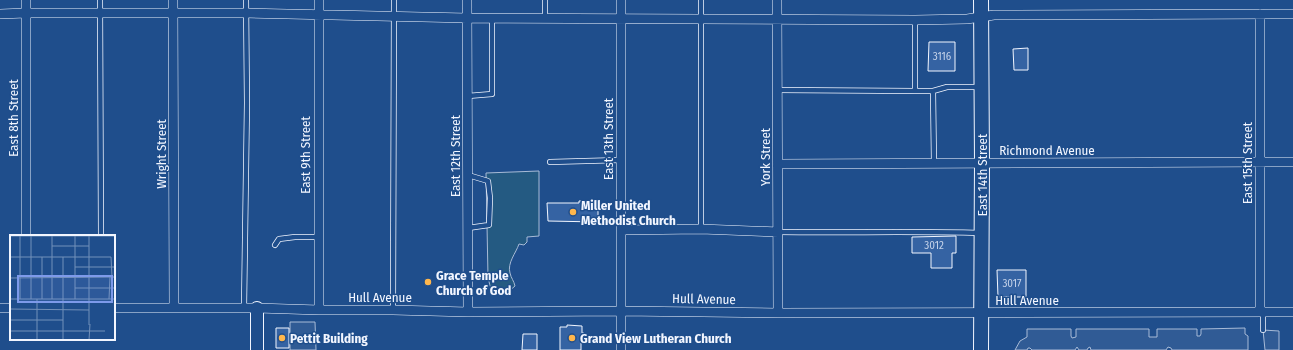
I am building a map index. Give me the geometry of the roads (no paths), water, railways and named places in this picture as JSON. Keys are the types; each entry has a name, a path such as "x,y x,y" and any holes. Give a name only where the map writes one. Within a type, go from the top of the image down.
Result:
{"main road":[{"name":"East 14th Street","path":"981,0 981,350"}],"street":[{"name":"East 8th Street","path":"26,0 26,235"},
{"name":"Wright Street","path":"173,0 174,308"},
{"name":"East 9th Street","path":"319,0 319,310"},
{"name":"East 12th Street","path":"468,0 468,312"},
{"name":"East 13th Street","path":"621,0 621,350"},
{"name":"York Street","path":"777,0 778,313"},
{"path":"0,14 246,13 319,16 467,18 777,20 967,19 994,14 1293,14"},
{"name":"East 15th Street","path":"1260,14 1262,312"},
{"name":"Richmond Avenue","path":"778,164 1293,162"},
{"path":"621,230 701,229 778,232"},
{"name":"Hull Avenue","path":"115,308 258,308 468,312 1293,312"},
{"path":"257,350 258,308"}],"lane":[{"path":"100,0 101,235"},
{"path":"244,308 247,103 246,0"},
{"path":"393,310 394,0"},
{"path":"545,0 545,19"},
{"path":"701,0 701,229"},
{"path":"468,96 492,94 492,18"},
{"path":"915,20 915,91"},
{"path":"777,90 933,91 947,87 982,87"},
{"path":"933,91 934,163"},
{"path":"550,162 621,160"},
{"path":"468,175 488,181 490,198 489,225 468,228"},
{"path":"778,232 982,233"},
{"path":"275,246 279,239 319,237"},
{"path":"1262,312 1263,330"}],"place":[{"name":"Miller United Methodist Church","path":"573,212"},
{"name":"Grace Temple Church of God","path":"428,282"},
{"name":"Pettit Building","path":"282,338"},
{"name":"Grand View Lutheran Church","path":"572,338"}]}
